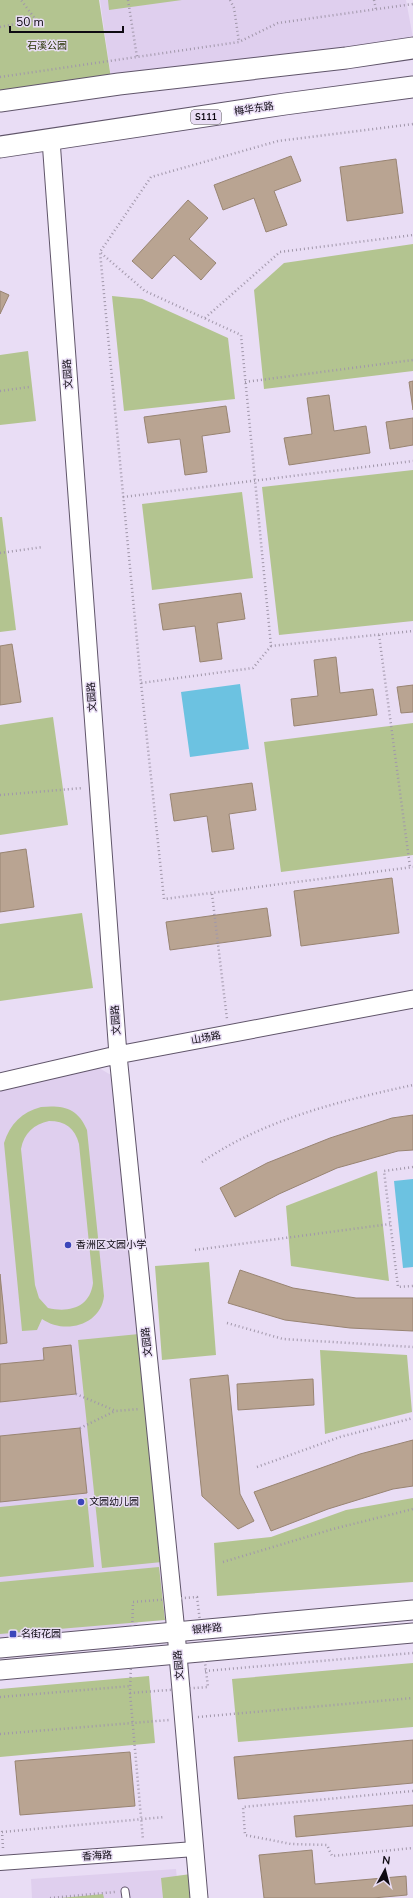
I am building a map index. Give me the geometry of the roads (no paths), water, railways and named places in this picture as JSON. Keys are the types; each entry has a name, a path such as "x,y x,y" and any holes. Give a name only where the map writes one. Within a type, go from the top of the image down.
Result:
{"main road":[{"path":"0,101 119,84 346,58 413,48"},
{"name":"梅华东路","path":"0,147 284,104 413,87"},
{"name":"银桦路","path":"0,1648 413,1610"},
{"path":"0,1670 413,1633"}],"street":[{"name":"文园路","path":"51,140 118,1055 176,1632 199,1898"},
{"name":"山场路","path":"0,1082 118,1055 413,999"},
{"name":"香海路","path":"2,1863 195,1849"}],"water":[{"path":"240,684 249,749 190,757 181,692"},
{"path":"413,1179 413,1267 403,1268 394,1181"}],"place":[{"name":"香洲区文园小学","path":"68,1245"},
{"name":"文园幼儿园","path":"81,1502"},
{"name":"名街花园","path":"13,1634"}],"park label":[{"name":"石溪公园","path":"47,46"}]}
